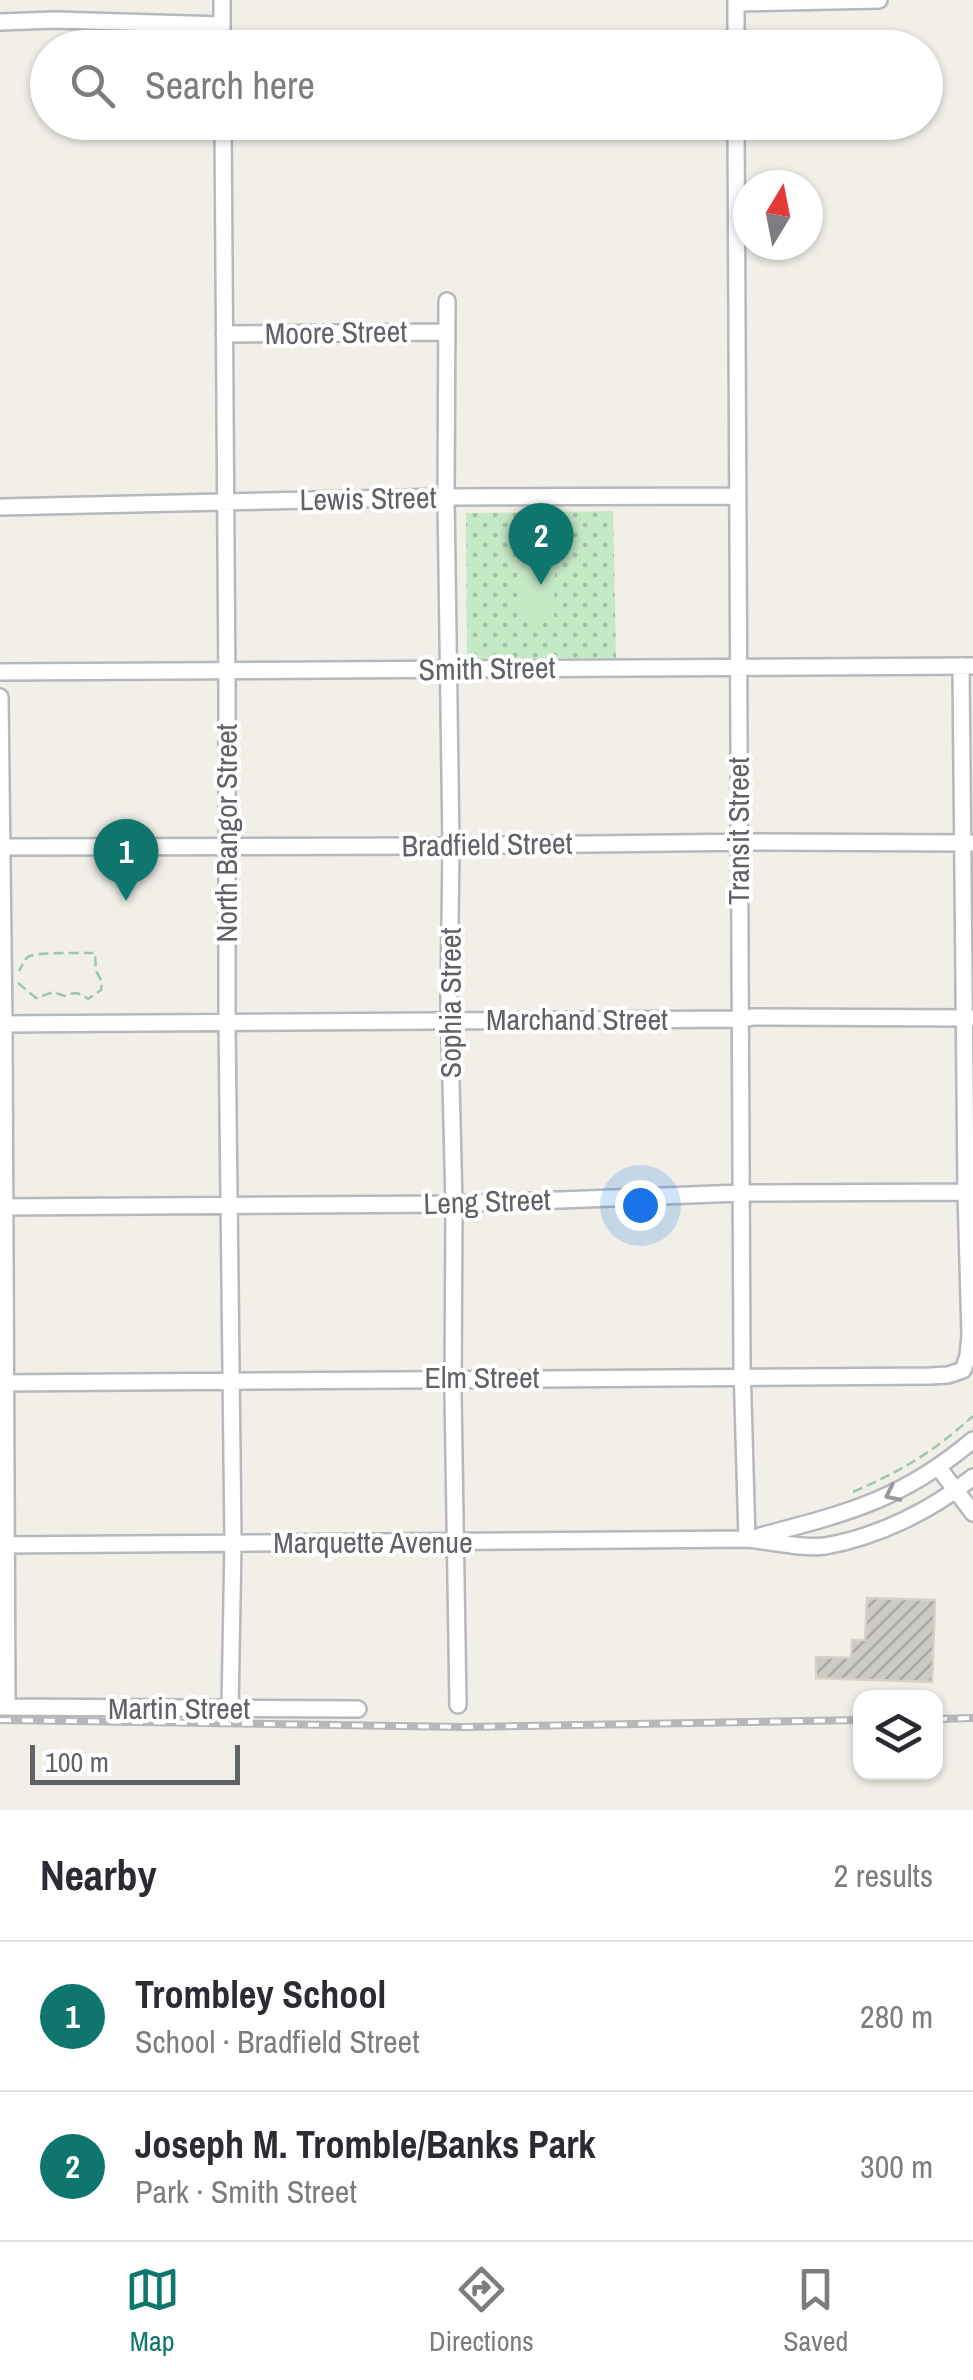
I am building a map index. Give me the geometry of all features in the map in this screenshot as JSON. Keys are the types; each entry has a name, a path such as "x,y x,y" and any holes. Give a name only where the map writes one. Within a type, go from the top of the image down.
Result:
{"street":[{"path":"56,0 56,20"},
{"path":"222,0 222,30"},
{"path":"736,30 736,1 879,0"},
{"path":"0,22 222,25"},
{"name":"North Bangor Street","path":"223,140 230,1709"},
{"name":"Transit Street","path":"736,140 742,1377 747,1539"},
{"name":"Sophia Street","path":"448,301 446,497 458,1704"},
{"name":"Moore Street","path":"224,334 447,332"},
{"name":"Lewis Street","path":"0,507 446,497 736,496"},
{"path":"967,666 969,1192"},
{"name":"Smith Street","path":"0,672 967,666"},
{"path":"0,697 3,1707"},
{"name":"Bradfield Street","path":"1,847 969,843"},
{"name":"Marchand Street","path":"2,1024 969,1018"},
{"name":"Leng Street","path":"3,1207 454,1204 741,1193 969,1192"},
{"name":"Elm Street","path":"3,1382 948,1375 963,1370 970,1335 969,1192"},
{"name":"Marquette Avenue","path":"747,1539 822,1520 901,1491 973,1440"},
{"path":"938,1467 973,1513"},
{"name":"Marquette Avenue","path":"4,1545 747,1539 822,1546 915,1514 973,1477"},
{"name":"Martin Street","path":"3,1707 358,1709"}],"path":[{"path":"18,972 28,956 37,953 95,953 96,971 102,982 101,990 88,999 81,993 65,996 53,992 36,998 18,983"},
{"path":"849,1494 901,1471 941,1445 973,1416"}],"green space":[{"path":"613,511 616,658 467,659 466,513"},
{"path":"518,561 555,562 554,620 517,620"}],"building":[{"path":"867,1598 935,1600 932,1682 816,1678 816,1657 851,1658 852,1640 865,1640"}],"railway":[{"path":"943,1719 973,1718"},
{"path":"0,1720 465,1727 853,1720"}],"place":[{"name":"Joseph M. Tromble/Banks Park","path":"541,585"},
{"name":"Trombley School","path":"126,901"}]}
